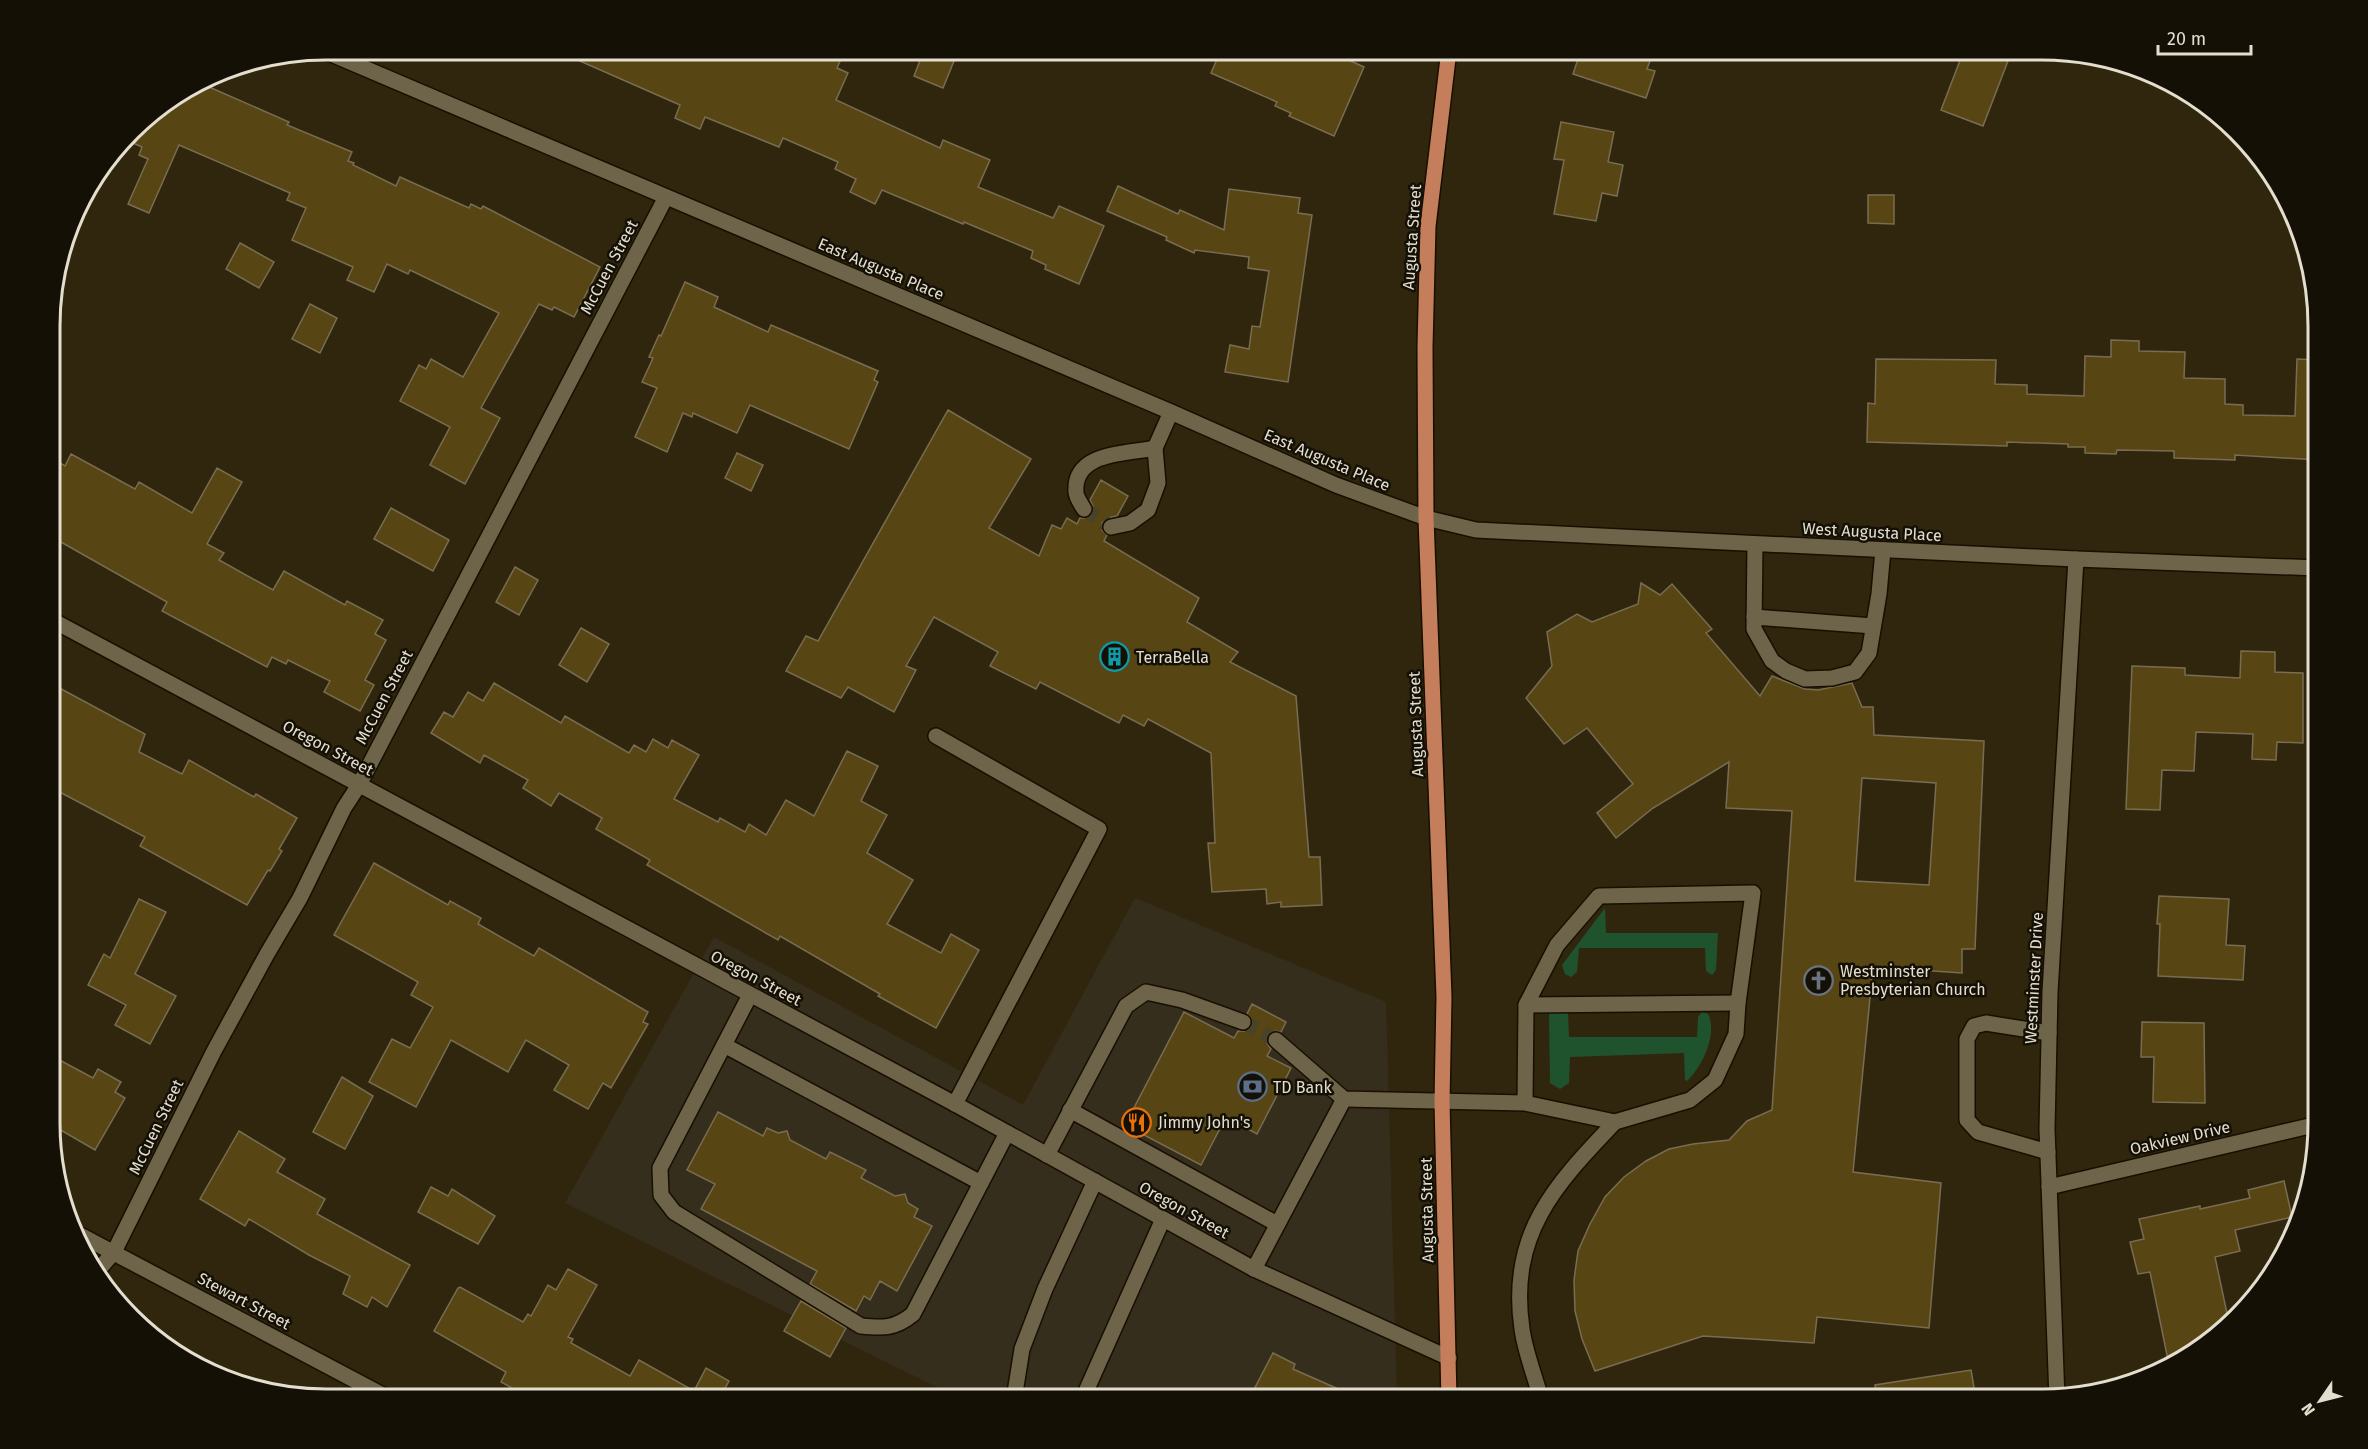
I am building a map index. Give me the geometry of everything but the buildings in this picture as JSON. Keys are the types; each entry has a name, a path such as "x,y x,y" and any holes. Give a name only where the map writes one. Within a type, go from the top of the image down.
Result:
{"main road":[{"name":"Augusta Street","path":"1448,60 1428,226 1425,347 1426,518 1444,997 1442,1102 1449,1389"}],"street":[{"name":"East Augusta Place","path":"345,60 1171,412 1336,485 1426,518"},
{"name":"McCuen Street","path":"102,1266 114,1252 214,1051 300,898 344,808 359,785 666,197"},
{"path":"1111,527 1130,523 1148,510 1158,483 1155,448 1171,412"},
{"path":"1084,510 1076,492 1080,472 1093,460 1155,448"},
{"name":"West Augusta Place","path":"1426,518 1476,530 2076,559 2308,568"},
{"path":"1755,544 1754,629 1772,661 1786,671 1805,678 1832,678 1855,672 1869,653 1879,594 1883,550"},
{"name":"Westminster Drive","path":"2057,1388 2048,1152 2049,1033 2076,559"},
{"path":"1754,617 1873,626"},
{"name":"Oregon Street","path":"60,624 955,1104 1254,1269 1449,1358"},
{"path":"936,736 1099,829 955,1104"},
{"path":"1276,1040 1344,1099 1525,1103 1615,1122 1690,1100 1715,1080 1736,1034 1753,893 1599,896 1557,945 1526,1005 1525,1103"},
{"path":"1047,1155 1126,1006 1146,992 1182,1000 1243,1022"},
{"path":"750,995 660,1168 661,1195 674,1212 861,1326 880,1328 900,1325 913,1314 1007,1133"},
{"path":"1526,1005 1738,1003"},
{"path":"2048,1152 1978,1132 1967,1120 1967,1039 1974,1026 1986,1023 2049,1033"},
{"path":"724,1045 981,1183"},
{"path":"1254,1269 1344,1099"},
{"path":"1070,1110 1277,1224"},
{"path":"1538,1389 1522,1331 1519,1301 1520,1270 1525,1249 1537,1217 1551,1194 1577,1161 1615,1122"},
{"name":"Oakview Drive","path":"2049,1187 2308,1126"},
{"path":"1016,1389 1022,1349 1045,1289 1095,1181"},
{"path":"1089,1389 1163,1219"},
{"name":"Stewart Street","path":"86,1238 369,1389"}],"shaded area":[{"path":"1135,898 1386,1002 1397,1389 941,1389 565,1203 714,937 1023,1105"}],"green space":[{"path":"1605,908 1606,933 1718,933 1716,970 1712,975 1706,971 1705,948 1579,948 1577,972 1571,977 1565,974 1562,965"},
{"path":"1552,1010 1568,1012 1569,1037 1697,1037 1698,1017 1702,1012 1708,1014 1711,1022 1710,1040 1703,1059 1687,1081 1685,1080 1684,1053 1570,1057 1569,1083 1560,1089 1550,1083 1549,1013"}],"tunnel":[{"path":"1084,509 1111,527"},
{"path":"1243,1022 1276,1040"}],"place":[{"name":"TerraBella","path":"1115,657"},
{"name":"Westminster Presbyterian Church","path":"1819,980"},
{"name":"TD Bank","path":"1252,1087"},
{"name":"Jimmy John's","path":"1137,1122"}]}
